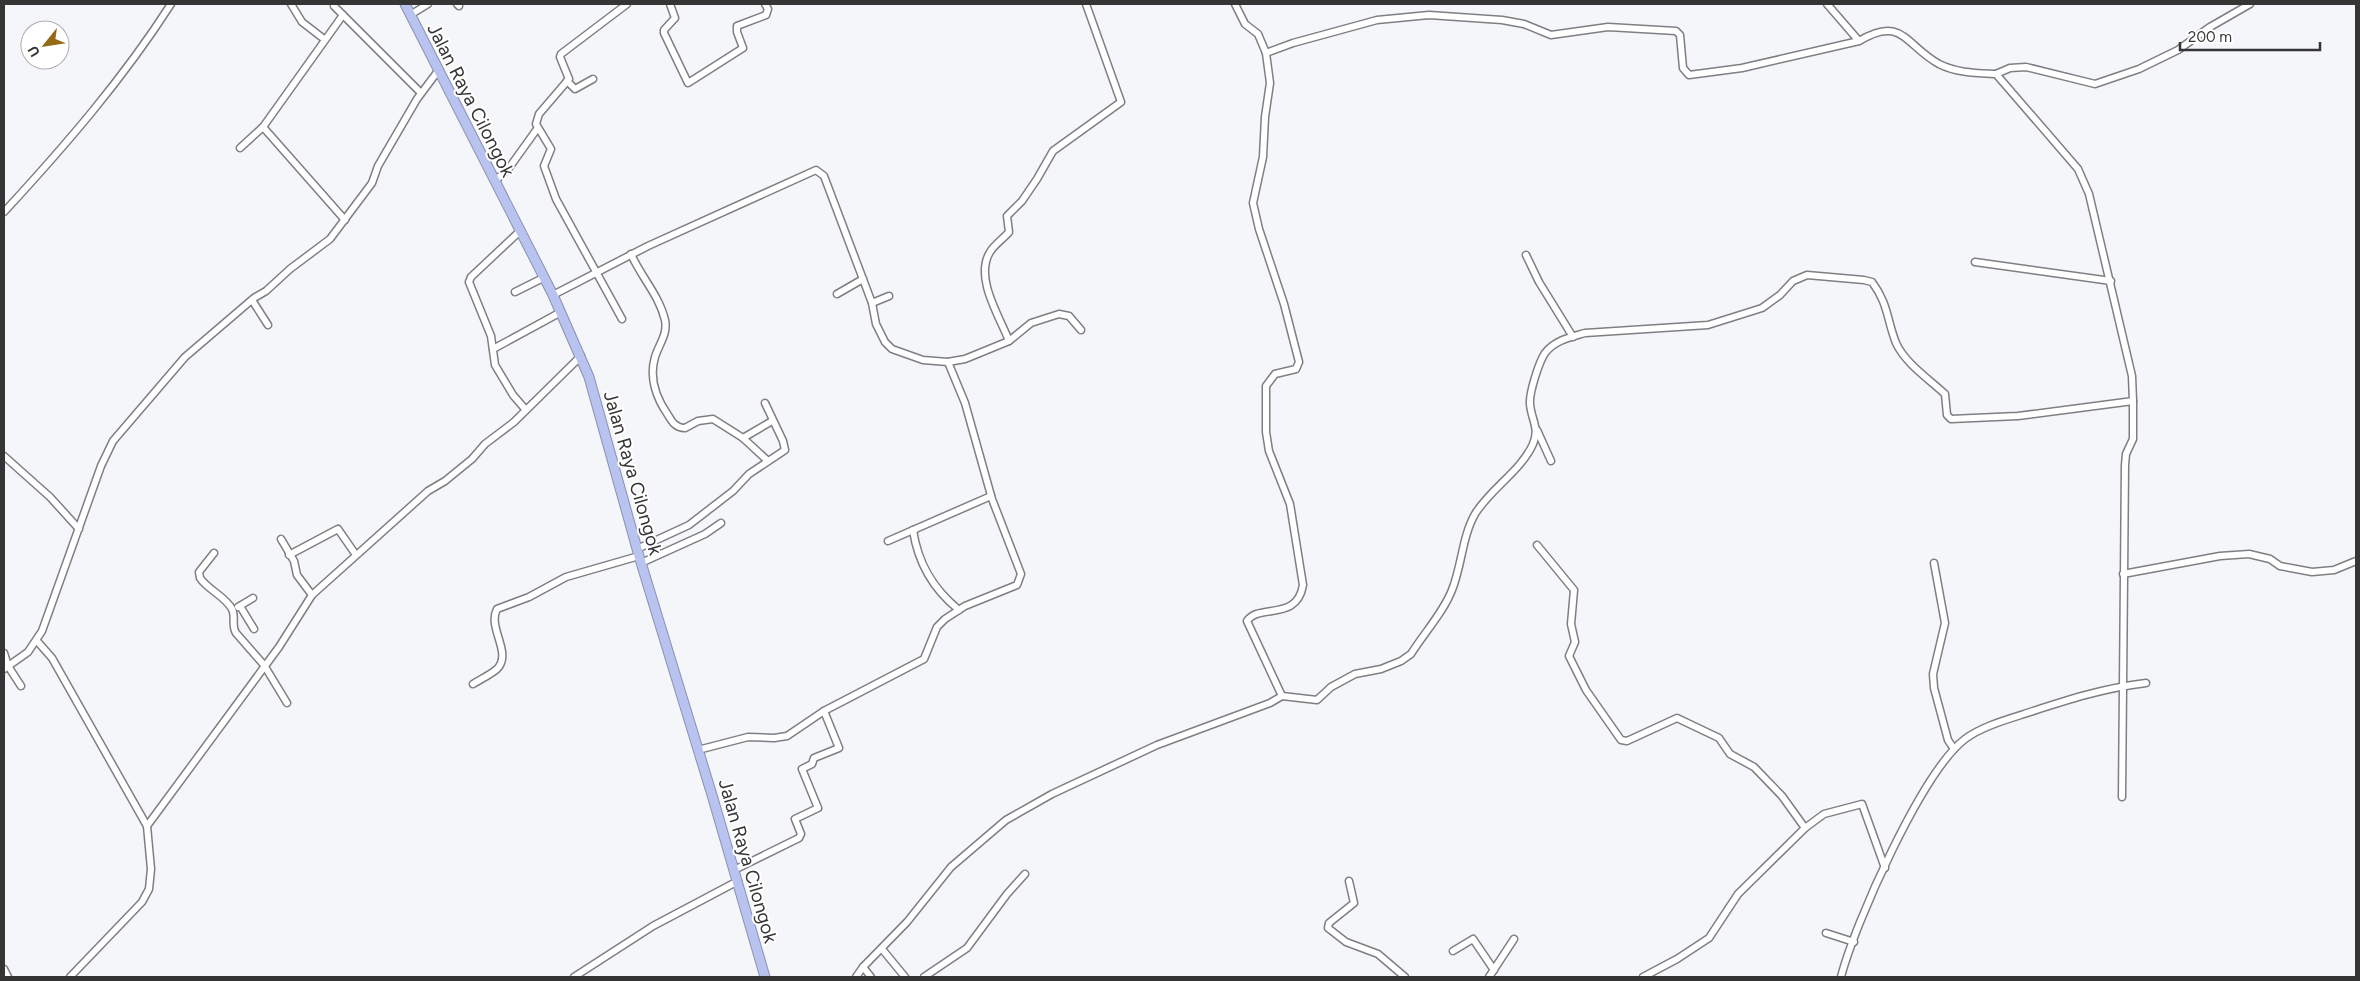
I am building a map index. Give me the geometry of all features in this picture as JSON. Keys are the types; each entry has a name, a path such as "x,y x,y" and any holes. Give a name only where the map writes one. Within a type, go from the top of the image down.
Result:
{"highway":[{"name":"Jalan Raya Cilongok","path":"405,4 553,295 581,356 611,450 639,556 738,881 765,977"}],"street":[{"path":"4,212 62,150 153,32 171,4"},
{"path":"290,4 302,22 324,39"},
{"path":"410,15 428,4"},
{"path":"622,319 556,199 544,166 551,149 536,124 539,114 569,77 560,57 561,54 627,4"},
{"path":"670,4 675,18 664,30 664,33 688,83 743,48 736,32 737,26 766,15 768,9 766,4"},
{"path":"1009,342 986,280 986,268 990,252 1008,232 1007,216 1022,201 1053,151 1121,102 1086,4"},
{"path":"1235,4 1245,24 1258,34 1266,53 1270,83 1265,117 1263,157 1253,203 1259,229 1284,304 1300,362 1296,369 1276,374 1266,386 1266,432 1269,451 1290,504 1303,585 1302,594 1296,602 1281,609 1250,617 1247,621 1282,696"},
{"path":"1827,4 1859,41"},
{"path":"1266,53 1293,43 1377,20 1429,15 1502,20 1524,24 1551,35 1608,27 1676,31 1680,35 1683,68 1689,75 1742,68 1859,41 1876,31 1895,32 1940,64 1962,72 1996,74 2010,68 2026,67 2095,84 2139,69 2178,50 2210,27 2250,4"},
{"path":"334,6 421,93"},
{"path":"240,148 262,127 343,15"},
{"path":"6,668 28,652 37,640 55,598 101,466 117,435 185,357 290,269 330,239 372,183 378,166 421,93 438,72"},
{"path":"1996,74 2078,169 2088,194 2111,281 2132,376 2133,439 2126,454 2125,465 2122,797"},
{"path":"567,81 575,89 592,79"},
{"path":"262,127 345,220"},
{"path":"495,181 509,168 537,128"},
{"path":"553,295 631,254 816,170 824,176 872,303 881,335 892,349 913,358 948,362 965,359 1009,342 1031,324 1059,314 1069,316 1081,330"},
{"path":"520,231 471,277 469,282 471,292 488,328 494,349 495,366 513,395 525,409"},
{"path":"631,254 651,286 665,320 664,338 655,357 652,379 664,410 672,423 682,428 709,418 743,438 768,461"},
{"path":"1526,255 1539,282 1573,336"},
{"path":"1975,262 2111,281"},
{"path":"1552,461 1537,429 1530,399 1540,362 1550,348 1573,336 1585,333 1708,325 1762,308 1780,295 1793,281 1807,276 1872,282 1882,295 1897,345 1914,365 1945,394 1947,414 1951,419 2018,416 2133,401"},
{"path":"514,292 544,278"},
{"path":"837,294 862,279"},
{"path":"872,303 889,296"},
{"path":"252,300 268,325"},
{"path":"494,349 561,312"},
{"path":"148,826 312,595 428,491 445,481 514,422 525,409 581,356"},
{"path":"698,750 748,737 774,738 787,736 824,711 924,659 937,627 959,610 1017,585 1021,574 991,496 965,403 948,362"},
{"path":"639,556 689,525 726,498 749,474 785,449 764,403"},
{"path":"743,438 772,421"},
{"path":"856,977 863,967 908,922 951,867 987,834 1012,816 1052,794 1157,745 1270,704 1282,696 1317,700 1331,687 1355,674 1381,669 1401,661 1411,654 1452,591 1467,531 1476,514 1489,495 1523,461 1533,445 1537,429"},
{"path":"4,456 50,497 79,529"},
{"path":"888,541 991,496"},
{"path":"473,684 497,669 502,659 495,632 497,609 526,598 566,577 639,556 705,534 721,523"},
{"path":"289,555 338,529 356,555"},
{"path":"913,530 917,553 927,575 946,599 959,610"},
{"path":"281,539 295,563 296,575 312,595"},
{"path":"1537,546 1574,590 1572,624 1575,642 1570,656 1586,690 1621,740 1627,741 1677,718 1712,734 1721,739 1730,754 1754,767 1769,780 1805,828"},
{"path":"214,553 199,575 202,581 232,610 233,628 264,665 288,703"},
{"path":"2123,574 2220,556 2249,554 2270,559 2280,566 2312,572 2334,570 2356,561"},
{"path":"1934,563 1945,622 1934,674 1934,688 1940,716 1948,740 1954,749"},
{"path":"232,610 253,598"},
{"path":"240,606 254,630"},
{"path":"37,640 52,658 148,826 151,869 149,889 142,902 70,977"},
{"path":"4,653 6,668 21,686"},
{"path":"1841,977 1885,868 1926,789 1954,749 1967,738 2000,722 2080,696 2146,683"},
{"path":"734,870 799,838 801,834 795,819 818,808 802,769 812,764 814,758 839,748 824,711"},
{"path":"1643,977 1677,960 1708,938 1738,894 1805,828 1824,814 1862,804 1885,868"},
{"path":"924,977 967,948 1007,894 1025,874"},
{"path":"574,977 653,926 738,881"},
{"path":"1349,881 1354,903 1328,927 1346,942 1378,954 1405,977"},
{"path":"1826,933 1854,942"},
{"path":"1453,951 1473,939 1494,970"},
{"path":"1489,977 1514,939"},
{"path":"882,948 905,977"},
{"path":"863,967 871,977"},
{"path":"4,969 8,977"}]}
